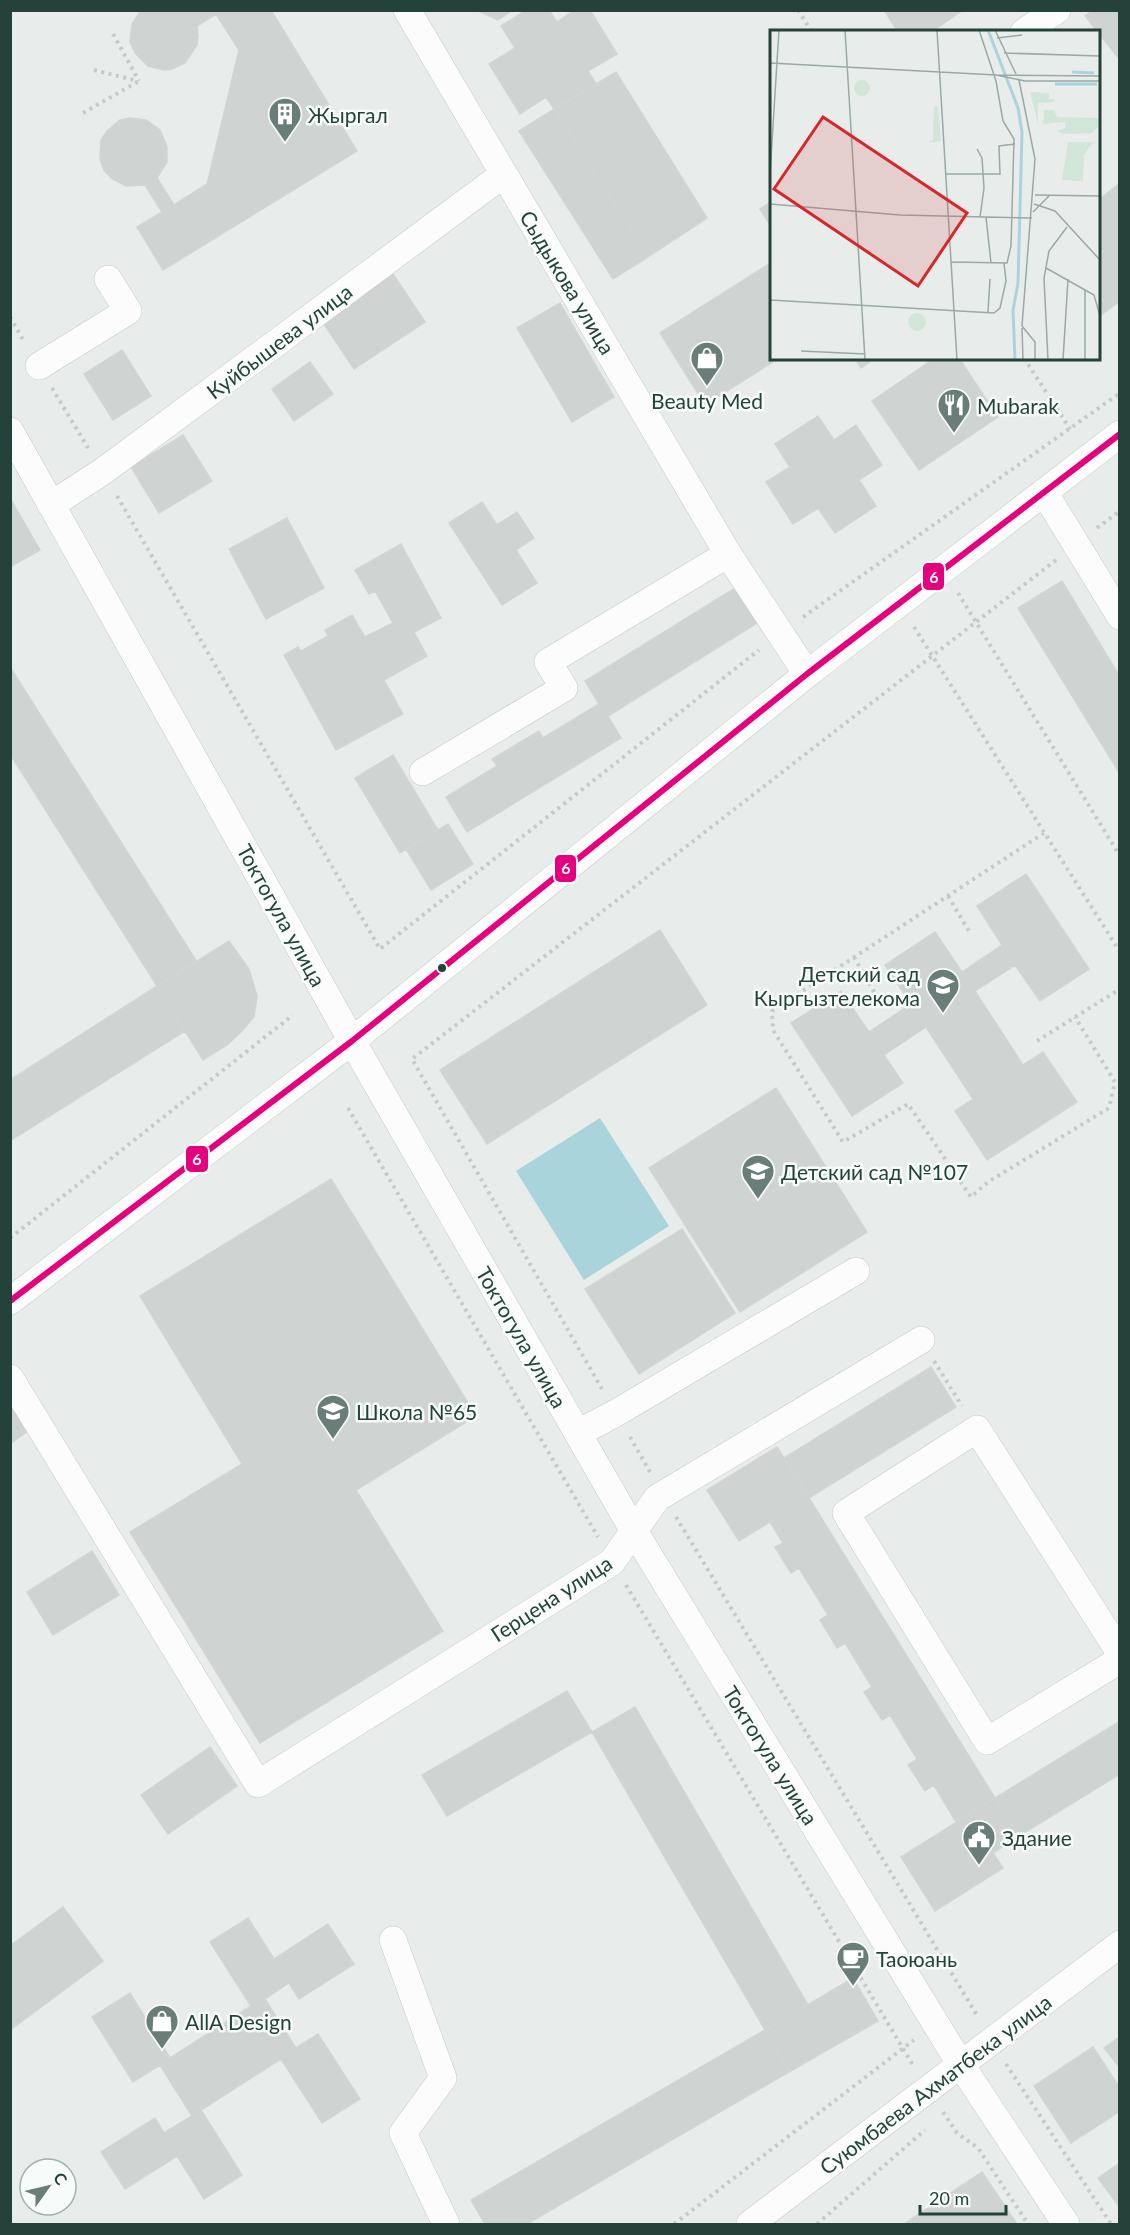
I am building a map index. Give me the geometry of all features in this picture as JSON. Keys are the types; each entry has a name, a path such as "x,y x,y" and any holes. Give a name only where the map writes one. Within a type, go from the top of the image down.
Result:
{"street":[{"name":"Сыдыкова улица","path":"407,10 728,554 807,674"},
{"path":"1027,30 1057,10"},
{"name":"Куйбышева улица","path":"51,505 102,472 504,174"},
{"path":"39,366 128,311 108,279"},
{"name":"Токтогула улица","path":"10,431 352,1041 634,1531 961,2065 1066,2224"},
{"path":"10,1301 352,1041 807,674 1119,434"},
{"path":"1044,492 1119,616"},
{"path":"423,772 564,688 548,662 728,554"},
{"path":"578,1434 856,1271"},
{"name":"Герцена улица","path":"10,1378 258,1784 612,1562 657,1498 921,1340"},
{"path":"1119,1653 977,1429 846,1514 987,1741 1119,1660"},
{"path":"393,1940 443,2078 403,2133 446,2224"},
{"name":"Суюмбаева Ахматбека улица","path":"750,2224 1119,1944"}],"path":[{"path":"798,10 811,30"},
{"path":"113,34 139,81"},
{"path":"94,70 139,81"},
{"path":"83,113 139,81"},
{"path":"10,317 380,949 780,633 1119,393"},
{"path":"1025,360 1070,429"},
{"path":"1111,2224 1021,2089 664,1495 412,1059 1119,511"},
{"path":"943,569 1119,856"},
{"path":"899,604 1119,952"},
{"path":"1044,833 772,1011 773,1030 843,1142 908,1104 971,1197 988,1182 1109,1108 1115,1083 1075,1017"},
{"path":"948,896 970,933"},
{"path":"854,957 877,997"},
{"path":"1036,1041 1119,989"},
{"path":"10,1238 293,1015"},
{"path":"348,1108 612,1562 902,2049 957,2133 978,2148 1028,2224"},
{"path":"921,1340 977,1429"},
{"path":"674,2224 968,2001"},
{"path":"935,2121 944,2113"},
{"path":"817,2224 927,2128"}],"water":[{"path":"600,1118 669,1226 584,1280 516,1171"}],"building":[{"name":"Жыргал","path":"141,10 188,10 190,13 194,10 271,10 357,151 163,270 137,227 162,212 145,185 126,186 111,178 104,170 100,159 101,140 107,131 120,120 130,118 146,120 160,130 167,147 167,162 157,178 174,205 207,184 239,50 216,14 197,26 197,45 185,63 164,70 148,66 135,53 130,42 132,24"},
{"path":"476,10 513,10 498,20"},
{"path":"526,10 549,10 557,22 575,10 590,10 617,54 588,71 596,84 554,109 546,97 520,114 489,64 515,48 501,26"},
{"path":"884,10 963,10 934,30 897,30"},
{"path":"1093,10 1120,10 1120,60 1100,35 1100,30 1096,30 1085,16"},
{"path":"616,72 707,218 648,257 554,109"},
{"path":"554,109 648,257 613,279 519,131"},
{"path":"1120,183 1120,301 1100,316 1100,198"},
{"path":"770,202 770,225 760,209"},
{"path":"770,263 770,360 776,360 705,405 660,333"},
{"path":"393,274 425,322 354,369 322,321"},
{"path":"560,303 614,397 572,422 517,328"},
{"path":"122,350 151,396 113,420 84,374"},
{"path":"856,360 872,360 861,368"},
{"path":"932,360 960,360 998,417 919,470 872,401"},
{"path":"310,362 333,394 294,421 272,389"},
{"path":"818,416 834,440 856,425 882,465 859,480 876,506 835,533 818,508 793,524 766,482 790,467 775,444"},
{"path":"183,435 212,481 159,513 131,467"},
{"path":"10,498 40,550 10,567"},
{"path":"482,502 497,525 517,512 534,538 516,550 537,583 502,605 449,523"},
{"path":"287,518 324,588 266,619 229,549"},
{"path":"401,544 441,618 414,632 427,656 384,680 403,714 336,750 284,655 298,647 301,651 328,636 325,630 352,615 365,637 393,623 375,591 369,594 355,570"},
{"path":"1062,581 1120,677 1120,774 1018,608"},
{"path":"735,588 757,623 608,716 621,738 467,832 446,797 497,766 492,759 539,731 543,738 599,704 585,681"},
{"path":"10,667 197,962 157,986 10,754"},
{"path":"393,755 438,830 400,853 355,778"},
{"path":"448,824 473,864 431,890 406,849"},
{"name":"Детский сад Кыргызтелекома","path":"1026,874 1089,969 1040,1001 1015,965 975,991 1023,1065 1043,1052 1077,1102 987,1160 955,1111 973,1099 926,1027 884,1055 903,1083 852,1116 791,1023 841,991 869,1032 911,1004 885,965 935,932 962,972 1002,945 977,906"},
{"path":"660,930 707,1005 487,1144 440,1070"},
{"path":"229,941 249,969 257,996 254,1017 227,1045 203,1060 157,986"},
{"path":"157,986 185,1031 10,1141 10,1080"},
{"name":"Детский сад №107","path":"776,1088 867,1232 740,1312 649,1168"},
{"name":"Школа №65","path":"331,1179 476,1416 356,1490 443,1631 260,1743 130,1532 242,1464 140,1296"},
{"path":"682,1229 735,1313 639,1374 585,1289"},
{"path":"931,1367 956,1407 809,1498 784,1458"},
{"path":"10,1403 30,1429 10,1444"},
{"path":"777,1447 809,1498 739,1541 707,1490"},
{"path":"809,1498 995,1798 956,1822 934,1785 925,1791 908,1765 917,1759 890,1715 882,1720 864,1692 872,1687 845,1643 837,1648 820,1620 828,1615 799,1568 791,1573 775,1547 783,1543 770,1522"},
{"path":"92,1551 119,1595 53,1635 27,1592"},
{"path":"567,1691 592,1732 447,1816 422,1775"},
{"path":"635,1707 808,2005 765,2030 592,1732"},
{"path":"1120,1721 1120,1774 1019,1836 995,1798"},
{"path":"210,1747 237,1786 168,1834 141,1795"},
{"path":"995,1798 1019,1836 993,1853 1003,1868 935,1911 901,1857"},
{"path":"63,1907 103,1961 10,2030 10,1946"},
{"path":"248,1918 274,1959 328,1924 354,1964 299,1999 289,1983 265,1999 296,2048 318,2034 360,2099 322,2123 281,2059 201,2110 242,2175 204,2199 177,2156 125,2189 101,2152 155,2118 164,2133 192,2116 160,2065 133,2082 92,2017 130,1993 170,2058 251,2006 210,1942"},
{"path":"853,1978 878,2021 789,2072 765,2030"},
{"path":"765,2030 789,2072 527,2224 485,2224 471,2200"},
{"path":"1120,2037 1120,2068 1104,2048"},
{"path":"1093,2047 1120,2088 1120,2111 1071,2143 1034,2086"},
{"path":"1120,2163 1120,2208 1098,2178"},
{"path":"982,2172 1017,2224 904,2224"}],"transit line":[{"name":"6","path":"10,1301 352,1041 807,674 1120,434"}],"place":[{"name":"Жыргал","path":"285,143"},
{"name":"Beauty Med","path":"707,387"},
{"name":"Mubarak","path":"954,434"},
{"name":"Детский сад Кыргызтелекома","path":"943,1014"},
{"name":"Детский сад №107","path":"758,1200"},
{"name":"Школа №65","path":"333,1440"},
{"name":"Здание","path":"979,1866"},
{"name":"Таоюань","path":"853,1987"},
{"name":"AllA Design","path":"162,2050"}]}
